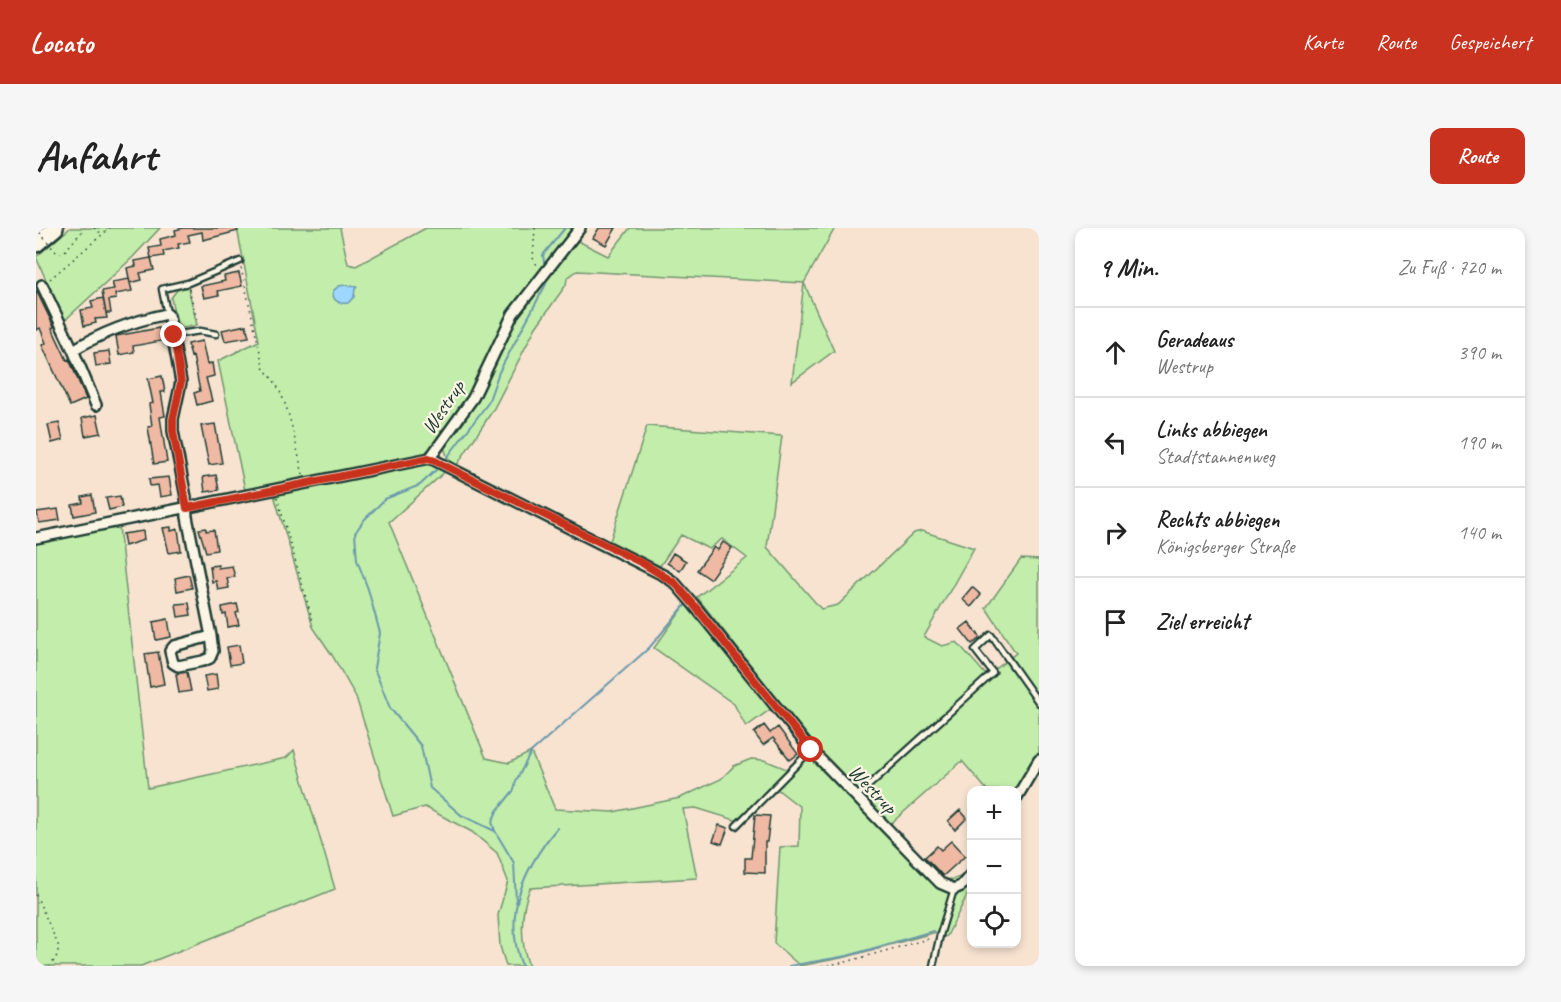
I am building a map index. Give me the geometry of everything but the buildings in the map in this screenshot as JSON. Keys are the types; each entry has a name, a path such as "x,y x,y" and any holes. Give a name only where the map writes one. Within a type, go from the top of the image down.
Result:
{"main road":[{"path":"36,244 55,228"}],"street":[{"name":"Westrup","path":"580,228 513,314 467,408 429,458 644,564 675,583 811,750 940,884 954,889"},
{"path":"42,285 96,405"},
{"path":"73,350 106,332 143,319 167,314 169,316 181,382 173,419 173,431 187,517 211,636 213,651 210,658 203,661 178,666 173,663 170,651 174,646 211,636"},
{"path":"36,538 429,458"},
{"path":"1021,790 1039,759"},
{"path":"954,889 962,886 967,880"}],"lane":[{"path":"167,314 162,290 188,284 240,261"},
{"path":"174,335 200,331 216,334"},
{"path":"855,797 993,673 975,650 991,635 1039,703"},
{"path":"736,826 811,750"},
{"path":"933,966 954,889"}],"path":[{"path":"36,228 58,254 64,252 85,228"},
{"path":"94,228 103,235"},
{"path":"42,285 110,228"},
{"path":"535,228 533,258 543,276"},
{"path":"240,261 264,370 270,375 290,416 296,450 306,484"},
{"path":"188,284 200,331"},
{"path":"275,490 313,622"},
{"path":"36,895 59,947 56,958 50,966"},
{"path":"822,966 846,962 940,935"}],"green space":[{"path":"70,228 160,228 132,258 64,321 36,257"},
{"path":"237,228 340,228 348,264 356,266 426,228 575,228 511,312 463,408 451,426 438,442 422,455 246,495 218,361 259,341"},
{"path":"630,228 835,228 804,283 577,271 567,278 566,285 536,327 493,410 457,465 448,459 444,447 464,422 518,315 548,274 578,241 608,256"},
{"path":"804,283 834,351 792,382"},
{"path":"188,287 197,325 183,328 176,323 171,298 177,290"},
{"path":"647,426 782,436 767,547 821,609 838,605 914,533 922,531 974,548 924,637 942,646 957,642 987,676 1016,653 986,608 1021,559 1039,560 1039,756 1021,786 984,786 962,761 888,826 939,880 966,875 963,890 967,886 967,895 947,936 941,938 954,905 936,932 846,957 800,966 774,943 780,847 799,846 800,807 773,786 738,821 696,808 683,809 697,878 530,888 524,907 522,927 529,966 506,966 500,946 498,915 508,881 497,853 472,832 425,807 393,816 356,697 313,627 274,495 428,463 447,470 389,522 486,758 509,763 531,752 555,809 613,812 680,798 721,779 734,766 751,759 764,760 789,770 808,752 835,782 844,779 816,748 697,597 747,558 722,539 709,549 681,535 660,566 610,541"},
{"path":"119,526 148,788 286,758 294,750 335,889 141,966 36,966 36,542"},
{"path":"686,604 772,708 746,727 734,704 654,648"}],"water":[{"path":"345,285 357,287 354,297 348,303 342,303 335,299 333,291"}],"waterway":[{"path":"545,269 543,255 565,228"},
{"path":"446,459 488,403 499,372 546,284 545,276"},
{"path":"437,469 420,485 385,499 364,520 355,533 357,560 380,633 374,668 390,708 421,746 430,788 461,815 495,831 514,863 516,902"},
{"path":"495,831 492,822 497,811 514,790 516,781 531,752 649,648 686,604"},
{"path":"522,966 516,947 514,928 520,892 535,859 557,828"},
{"path":"789,966 847,956 933,931"}],"route":[{"path":"174,335 181,382 173,419 173,431 187,508 429,458 644,564 675,583 811,750"}]}
